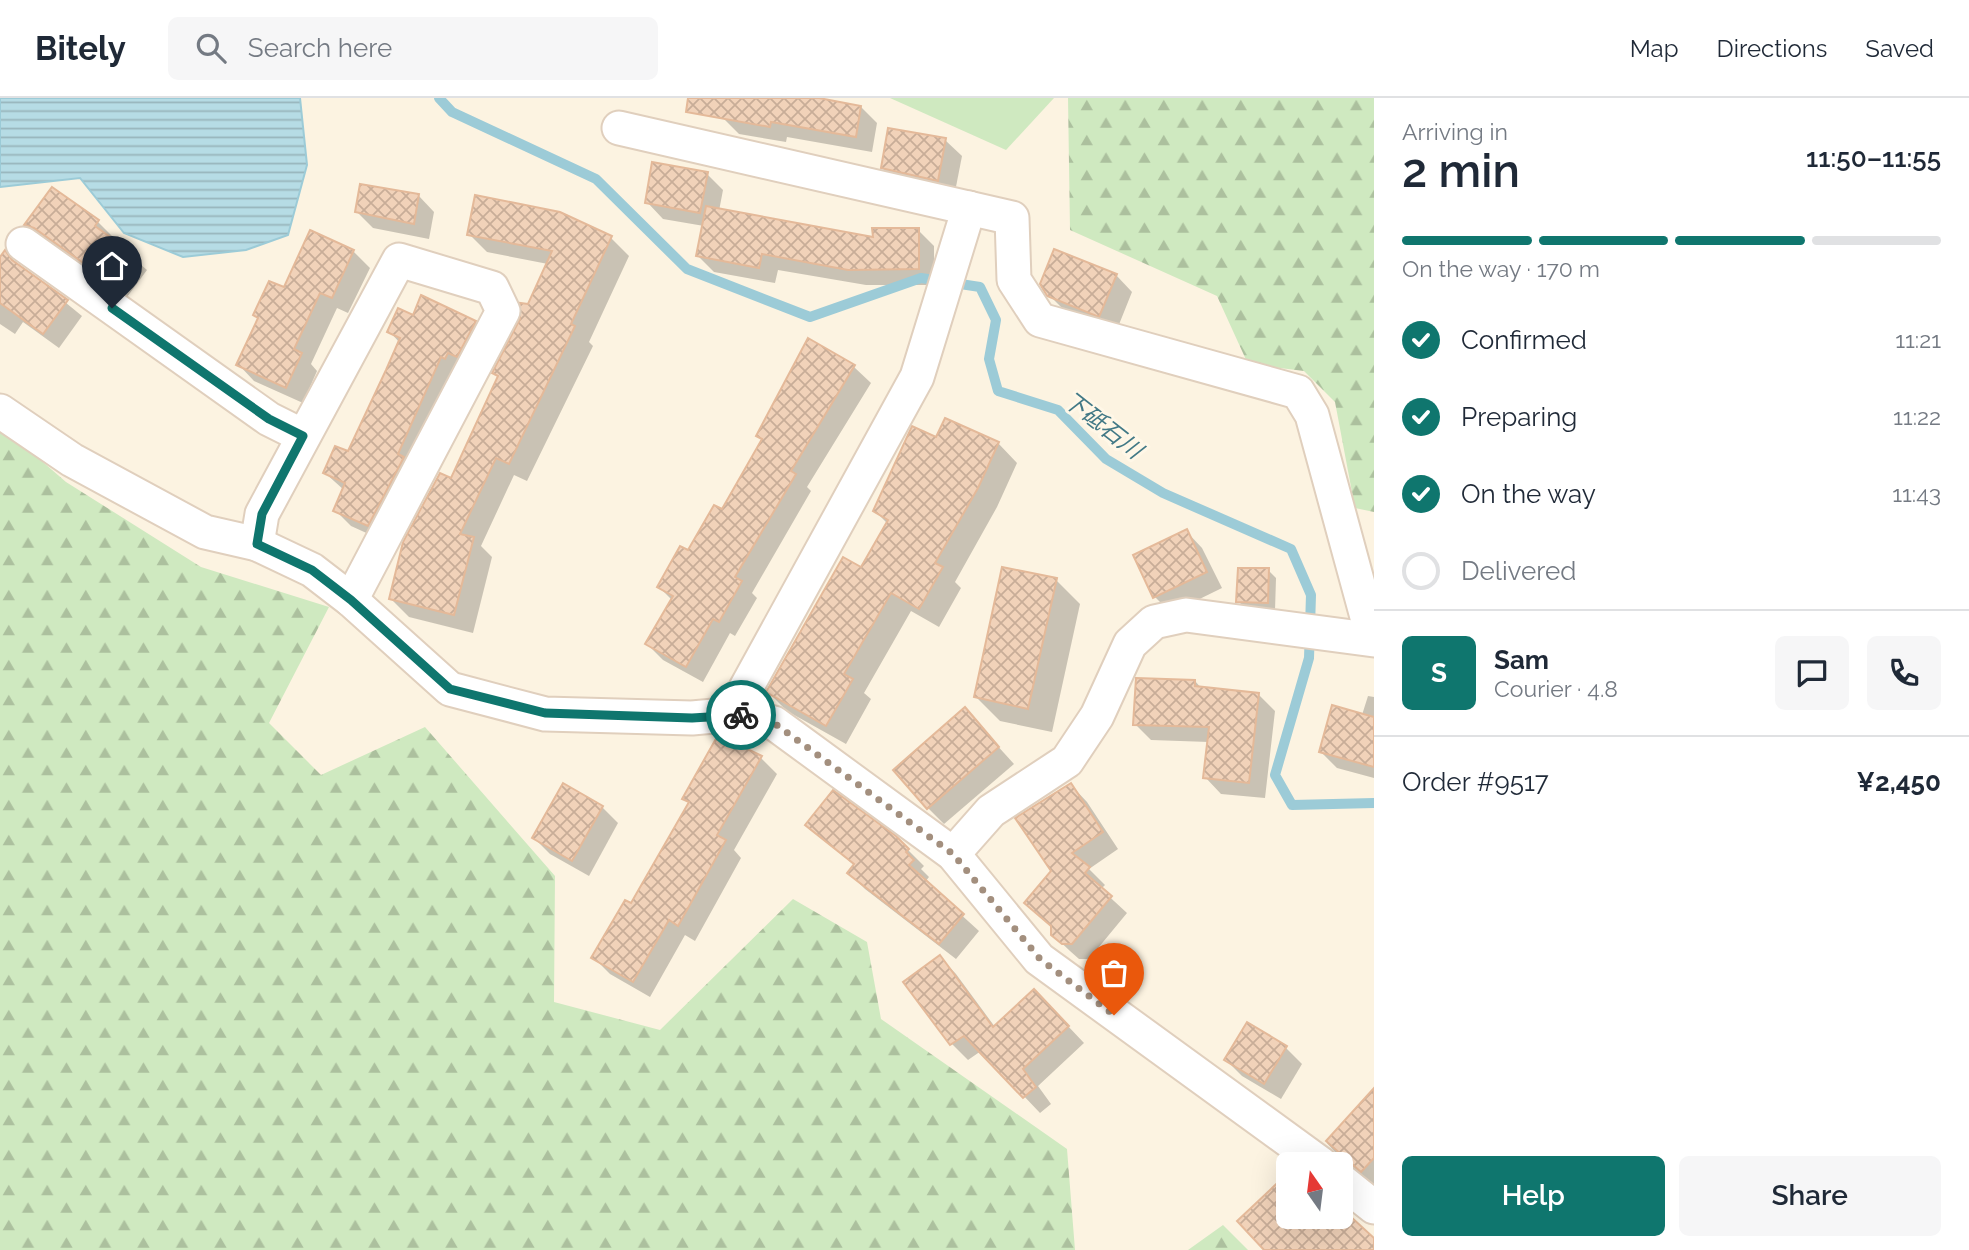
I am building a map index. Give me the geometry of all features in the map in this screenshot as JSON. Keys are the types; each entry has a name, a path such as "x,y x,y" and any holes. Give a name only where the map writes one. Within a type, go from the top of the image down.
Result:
{"street":[{"path":"619,128 1012,218 1014,280 1040,320 1298,392 1312,415 1373,640 1186,615 1153,622 1130,644 1097,716 1067,761 991,811 953,854"},
{"path":"736,714 745,690 917,377 969,208"},
{"path":"23,244 269,419 303,436"},
{"path":"257,544 262,514 399,260 492,288 503,311 351,600"},
{"path":"0,411 72,460 205,532 257,544 312,570 351,600 450,689 545,713 692,718 736,714 774,723 953,854 1040,959 1305,1152"},
{"path":"1353,1191 1374,1208"}],"green space":[{"path":"890,98 1054,98 1006,150"},
{"path":"1068,98 1374,98 1374,512 1355,508 1335,402 1304,371 1248,364 1217,296 1070,230"},
{"path":"0,425 66,482 201,567 329,607 269,723 321,775 425,727 555,876 554,1002 660,1030 793,899 867,942 881,1019 1067,1149 1075,1250 0,1250"},
{"path":"1223,1225 1248,1250 1188,1250"}],"water":[{"path":"0,98 300,98 307,165 288,235 246,250 183,257 124,233 80,178 0,187"}],"building":[{"path":"688,98 819,98 861,106 856,137 771,122 770,127 686,112"},
{"path":"888,128 946,138 938,181 881,168"},
{"path":"652,162 708,172 700,213 645,203"},
{"path":"360,184 419,194 414,224 355,212"},
{"path":"52,187 99,220 95,226 131,252 110,282 34,228 24,225"},
{"path":"475,195 560,212 612,236 571,324 575,326 509,464 496,458 460,534 474,537 454,615 389,599 403,542 440,473 451,478 498,376 492,373 520,319 520,303 528,304 552,251 467,235"},
{"path":"706,206 873,237 872,228 919,228 919,269 848,270 762,254 759,268 696,256"},
{"path":"310,230 354,250 332,298 320,293 294,349 302,353 286,388 236,365 258,318 253,315 269,281 284,287"},
{"path":"1054,249 1117,274 1099,317 1047,296 1040,284"},
{"path":"5,250 12,260 68,300 43,334 0,303 0,257"},
{"path":"421,295 476,321 457,357 448,353 445,359 441,357 398,454 404,457 368,526 333,511 345,483 323,473 335,446 348,451 386,370 400,338 387,332 398,308 413,315"},
{"path":"808,338 855,365 791,471 796,474 735,577 742,581 719,622 713,619 686,667 645,644 673,596 657,587 680,546 688,550 714,505 722,509 762,439 756,436"},
{"path":"945,418 999,442 978,488 935,563 943,567 919,609 891,593 844,674 853,679 826,726 766,692 843,557 861,567 888,520 873,511 912,426 936,437"},
{"path":"1187,529 1207,572 1153,598 1133,555"},
{"path":"1002,567 1057,578 1028,709 974,697"},
{"path":"1238,568 1269,568 1268,603 1236,602"},
{"path":"1136,678 1195,680 1195,686 1259,693 1249,783 1203,778 1209,727 1133,725"},
{"path":"1332,705 1374,717 1374,767 1319,752"},
{"path":"965,707 999,747 927,809 893,770"},
{"path":"718,735 762,756 717,835 726,840 678,926 669,920 633,982 591,958 625,900 631,903 689,802 682,799"},
{"path":"563,783 603,806 572,861 532,838"},
{"path":"1071,783 1103,832 1072,853 1090,867 1085,873 1112,896 1072,944 1062,944 1051,935 1051,926 1024,903 1051,871 1015,818"},
{"path":"833,790 896,836 909,849 906,852 914,860 909,865 964,914 939,944 847,873 854,864 805,825"},
{"path":"940,955 993,1027 1034,989 1069,1026 1023,1069 1036,1087 1023,1098 964,1036 950,1045 903,982"},
{"path":"1247,1022 1287,1046 1264,1084 1224,1060"},
{"path":"1374,1088 1374,1158 1361,1172 1353,1165 1353,1152 1338,1152 1326,1141"},
{"path":"1276,1184 1276,1229 1353,1229 1353,1219 1374,1238 1374,1250 1264,1250 1237,1221"}],"waterway":[{"name":"下砥石川","path":"439,98 452,112 596,179 687,269 810,317 921,278 980,287 996,320 989,359 998,391 1058,410 1106,459 1163,493 1291,549 1311,595 1309,658 1275,775 1292,805 1374,803"}],"way so far":[{"path":"741,715 774,723 830,761 953,854 1040,959 1114,1015"}],"route":[{"path":"112,308 269,419 303,436 262,514 257,544 312,570 351,600 450,689 545,713 692,718 741,715"}]}
